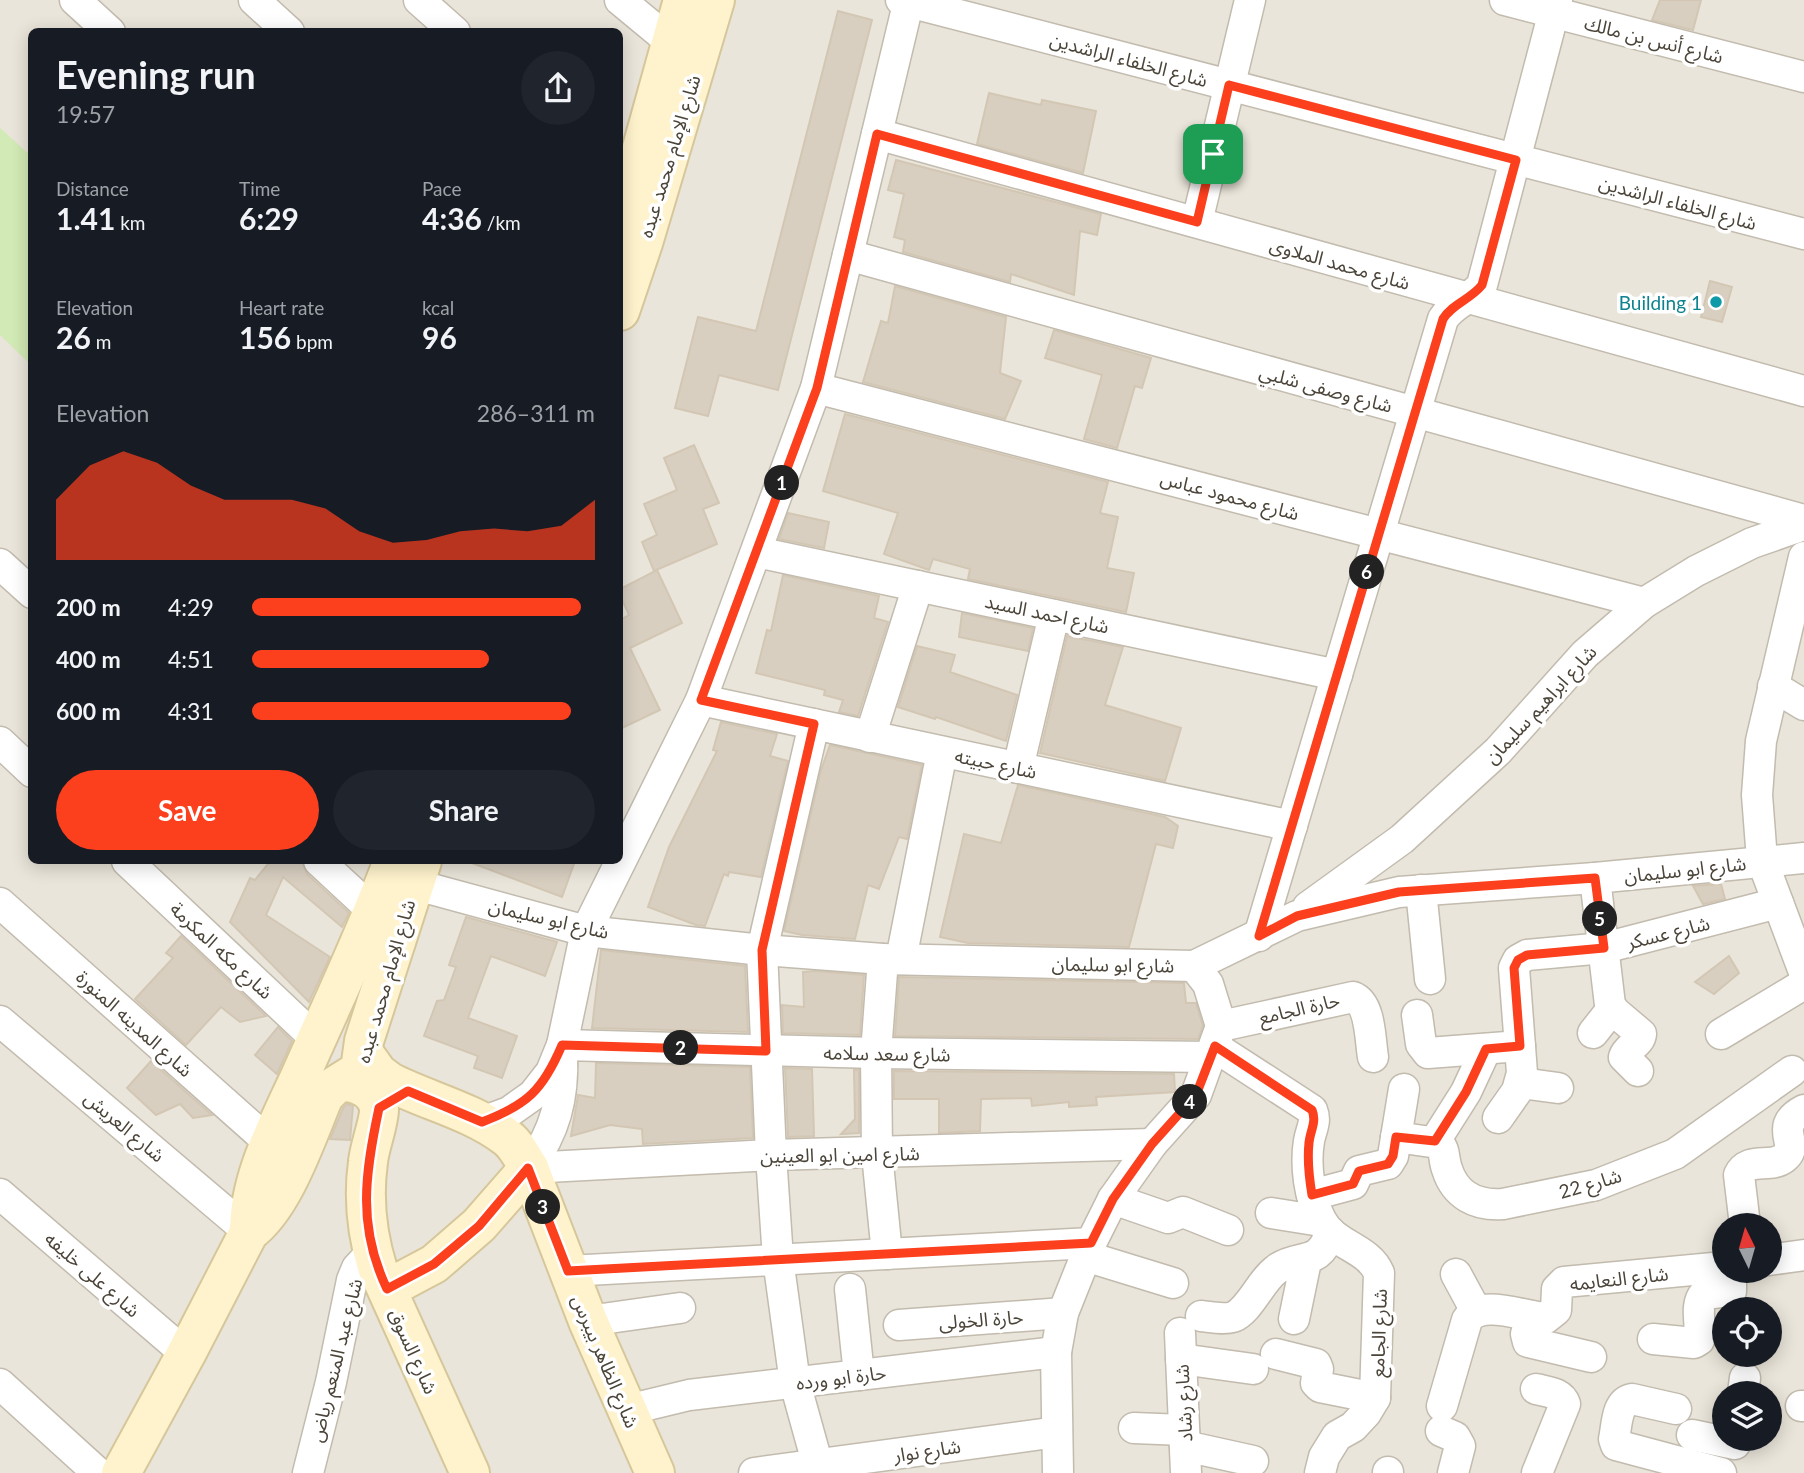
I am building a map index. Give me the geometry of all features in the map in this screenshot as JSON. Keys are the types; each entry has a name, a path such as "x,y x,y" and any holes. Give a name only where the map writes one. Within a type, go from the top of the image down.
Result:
{"main road":[{"name":"شارع الإمام محمد عبده","path":"623,204 626,181 672,43 682,0"},
{"name":"شارع الإمام محمد عبده","path":"623,302 715,0"},
{"name":"شارع الإمام محمد عبده","path":"121,1473 249,1232 249,1210 253,1191 270,1143 374,912 409,869"},
{"name":"شارع الإمام محمد عبده","path":"249,1232 261,1224 278,1200 324,1096 352,1067 364,1041 409,869"},
{"path":"352,1067 354,1082 372,1094 393,1100"},
{"name":"شارع الظاهر بيبرس","path":"393,1100 482,1122 508,1138 528,1168 588,1321 655,1473"},
{"name":"شارع السوق","path":"393,1100 368,1162 366,1216 373,1252 470,1473"},
{"path":"387,1289 434,1264 479,1226 528,1168"}],"street":[{"path":"75,0 106,28"},
{"path":"254,0 285,28"},
{"path":"419,0 450,28"},
{"path":"620,0 672,43"},
{"path":"1197,222 1250,0"},
{"name":"شارع أنس بن مالك","path":"1505,0 1556,6 1804,77"},
{"path":"623,857 701,700 817,388 906,1"},
{"name":"شارع الخلفاء الراشدين","path":"906,1 1804,234"},
{"path":"1259,936 1443,319 1457,303 1468,298 1482,285 1556,6"},
{"name":"شارع محمد الملاوى","path":"877,134 1804,391"},
{"name":"شارع وصفى شلبي","path":"848,255 1804,520"},
{"name":"شارع محمود عباس","path":"817,388 1644,603"},
{"name":"شارع ابراهيم سليمان","path":"1297,916 1402,839 1498,751 1585,654 1644,603 1696,571 1752,543 1804,525"},
{"name":"شارع احمد السيد","path":"757,552 1337,675"},
{"path":"1804,556 1797,618 1773,686 1761,741 1757,795 1762,860 1804,972"},
{"path":"0,564 28,589"},
{"path":"870,737 918,586"},
{"path":"1018,768 1054,615"},
{"path":"1773,686 1804,705"},
{"name":"شارع حبيته","path":"701,700 1292,826"},
{"path":"814,724 762,950 778,1259 795,1382 818,1469"},
{"path":"0,742 28,768"},
{"path":"887,1254 877,1154 876,1053 892,959 942,752"},
{"name":"شارع ابو سليمان","path":"409,869 586,931 762,950 892,959 1194,966 1297,916 1399,892 1595,878 1804,858"},
{"name":"شارع مكه المكرمة","path":"130,864 316,1039"},
{"path":"322,864 374,912"},
{"path":"482,1122 509,1112 533,1095 551,1072 562,1045 586,931 619,864"},
{"path":"1595,878 1612,1009 1641,1034 1640,1039 1625,1053 1625,1057 1639,1071"},
{"path":"1422,890 1430,979"},
{"name":"شارع عسكر","path":"1521,1083 1514,968 1518,960 1527,955 1604,948 1778,903"},
{"name":"شارع المدينه المنورة","path":"0,904 270,1143"},
{"path":"1058,1473 1055,1352 1063,1313 1088,1250 1113,1199 1152,1144 1196,1095 1216,1043 1208,984 1194,966"},
{"path":"1721,1034 1804,984"},
{"name":"حارة الجامع","path":"1216,1043 1353,997 1358,998 1364,1007 1373,1057"},
{"path":"1593,1033 1612,1009"},
{"path":"1417,1015 1421,1044 1428,1053 1520,1046"},
{"name":"شارع العريش","path":"0,1021 249,1232"},
{"path":"1187,1336 1223,1318 1236,1316 1276,1269 1290,1262 1306,1261 1323,1250 1321,1216 1308,1167 1309,1138 1314,1120 1312,1110 1216,1043"},
{"name":"شارع سعد سلامه","path":"562,1045 876,1053 1216,1043"},
{"path":"528,1168 551,1134 563,1076 562,1045"},
{"path":"1396,1137 1435,1141 1466,1092 1486,1049"},
{"name":"شارع 22","path":"1435,1141 1444,1149 1452,1182 1462,1194 1488,1205 1503,1204 1596,1185 1675,1154 1792,1070"},
{"path":"1498,1118 1521,1083 1558,1088"},
{"path":"1271,1213 1321,1216 1353,1184 1359,1171 1388,1164 1393,1156 1404,1089"},
{"path":"1744,1213 1739,1175 1741,1171 1748,1165 1777,1161 1786,1156 1790,1147 1788,1124 1794,1115 1804,1110"},
{"name":"شارع امين ابو العينين","path":"528,1168 771,1155 1152,1144"},
{"name":"شارع على خليفه","path":"0,1194 186,1354"},
{"path":"1113,1199 1165,1217 1183,1212 1228,1230"},
{"name":"شارع الجامع","path":"1320,1473 1324,1457 1337,1436 1353,1427 1375,1398 1380,1273 1369,1257 1340,1242 1321,1216"},
{"path":"568,1271 887,1254 1088,1250 1173,1283"},
{"name":"شارع عبد المنعم رياض","path":"308,1473 331,1382 352,1280 357,1268 373,1252"},
{"path":"1782,1258 1804,1255"},
{"path":"1294,1319 1306,1261"},
{"name":"شارع النعايمه","path":"1531,1316 1546,1318 1554,1314 1557,1290 1564,1282 1712,1268"},
{"path":"1456,1274 1475,1311"},
{"path":"1653,1339 1694,1343 1699,1340 1701,1296 1731,1291 1731,1283"},
{"path":"849,1289 859,1375"},
{"path":"588,1321 680,1308"},
{"path":"1453,1473 1461,1451 1460,1446 1441,1419 1467,1320 1475,1311 1488,1309 1531,1316 1525,1334 1528,1342 1591,1357"},
{"name":"حارة الخولى","path":"899,1325 1063,1313"},
{"path":"1187,1336 1265,1362 1316,1364 1316,1382 1320,1387 1375,1398"},
{"name":"شارع رشاد","path":"1185,1449 1187,1336"},
{"name":"حارة ابو ورده","path":"627,1410 690,1395 1055,1352"},
{"path":"0,1384 98,1473"},
{"path":"1536,1389 1558,1395 1563,1398 1565,1404 1537,1473"},
{"path":"1676,1409 1626,1400 1621,1405 1614,1439 1620,1448 1674,1467 1721,1473"},
{"path":"1134,1428 1185,1449 1253,1461"},
{"name":"شارع نوار","path":"754,1473 818,1469 1057,1432"},
{"path":"1692,1435 1734,1452"}],"shaded area":[{"path":"0,0 1804,0 1804,1473 0,1473"}],"green space":[{"path":"0,128 28,153 28,362 0,335"}],"building":[{"path":"1660,0 1701,0 1693,30 1652,20"},
{"path":"838,11 872,20 778,390 719,375 708,416 675,408 698,317 756,331"},
{"path":"989,93 1041,105 1042,100 1096,111 1083,173 977,144"},
{"path":"896,160 1101,214 1097,235 1080,231 1074,295 1011,274 1010,282 903,252 905,240 894,237 904,194 888,190"},
{"name":"Building 1","path":"1710,281 1732,287 1722,322 1701,317"},
{"path":"895,286 1006,317 1000,373 1021,381 1005,419 863,382 881,321 888,323"},
{"path":"1054,330 1151,358 1142,388 1135,386 1117,448 1084,439 1102,375 1045,358"},
{"path":"845,414 1108,482 1100,513 1118,517 1107,568 1134,573 1126,612 968,579 970,569 933,559 929,570 884,554 898,513 823,491"},
{"path":"694,445 719,503 703,509 717,544 654,571 642,542 657,535 644,504 677,490 664,458"},
{"path":"788,513 829,522 824,548 779,539"},
{"path":"657,570 682,623 630,648 660,710 623,728 623,618 629,615 623,602 623,587"},
{"path":"783,575 879,596 874,618 888,622 858,716 839,712 843,700 824,695 825,690 756,673 767,630 771,631"},
{"path":"962,613 1033,628 1028,651 959,637"},
{"path":"1067,636 1123,647 1105,705 1181,728 1165,781 1040,753"},
{"path":"917,646 955,655 950,672 1017,695 1006,741 898,707"},
{"path":"721,722 777,734 770,756 788,761 761,877 729,872 728,876 724,874 705,926 648,907 669,847 717,751 713,750"},
{"path":"830,745 922,765 907,839 899,837 879,889 868,885 855,939 784,931 821,770"},
{"path":"1018,785 1165,817 1178,826 1173,848 1156,844 1129,947 968,943 940,937 964,834 1001,843"},
{"path":"268,864 303,864 307,874 349,913 342,927 283,877 266,915 330,957 309,1002 230,922 250,878 255,880"},
{"path":"475,864 574,864 562,897"},
{"path":"1721,884 1725,899 1703,904 1693,886"},
{"path":"466,917 557,942 545,976 491,956 468,1018 517,1036 502,1078 474,1068 478,1056 424,1036 437,1001 444,1000 456,967 449,965"},
{"path":"181,936 266,1016 240,1022 221,1007 186,1045 135,999 173,958 166,953"},
{"path":"601,950 745,966 748,1032 592,1028"},
{"path":"1729,956 1739,973 1714,994 1695,982"},
{"path":"803,972 864,975 860,1035 783,1033 782,1005 804,1007"},
{"path":"899,977 1184,983 1186,1003 1196,1003 1203,1026 1198,1039 895,1036"},
{"path":"278,1027 292,1041 277,1074 255,1055"},
{"path":"151,1061 212,1115 193,1118 180,1104 156,1115 127,1088"},
{"path":"596,1063 750,1067 753,1138 643,1144 642,1129 610,1125 571,1136 578,1095 595,1098"},
{"path":"785,1068 812,1069 814,1136 788,1137"},
{"path":"854,1070 859,1070 859,1133 841,1134 855,1119"},
{"path":"894,1071 1174,1074 1175,1092 1096,1097 1097,1105 1069,1107 1069,1102 1032,1106 1031,1098 981,1099 980,1131 939,1133 939,1099 894,1099"},
{"path":"347,1104 353,1106 350,1140 330,1139 343,1108"}],"place":[{"name":"Building 1","path":"1716,302"}],"route":[{"path":"1229,85 1516,160 1482,285 1476,293 1457,303 1443,319 1259,936 1297,916 1399,892 1595,878 1604,948 1527,955 1518,960 1514,968 1520,1046 1486,1049 1466,1092 1435,1141 1396,1137 1391,1161 1384,1167 1359,1171 1353,1184 1312,1195 1308,1167 1309,1138 1313,1130 1314,1115 1309,1105 1215,1046 1196,1095 1152,1144 1113,1199 1091,1243 568,1271 528,1168 479,1226 434,1264 387,1289 378,1270 366,1216 368,1162 379,1108 393,1098 408,1091 482,1122 509,1112 533,1095 551,1072 562,1045 766,1051 762,950 814,724 701,700 817,388 877,134 1197,222 1213,154 1229,85"}]}
